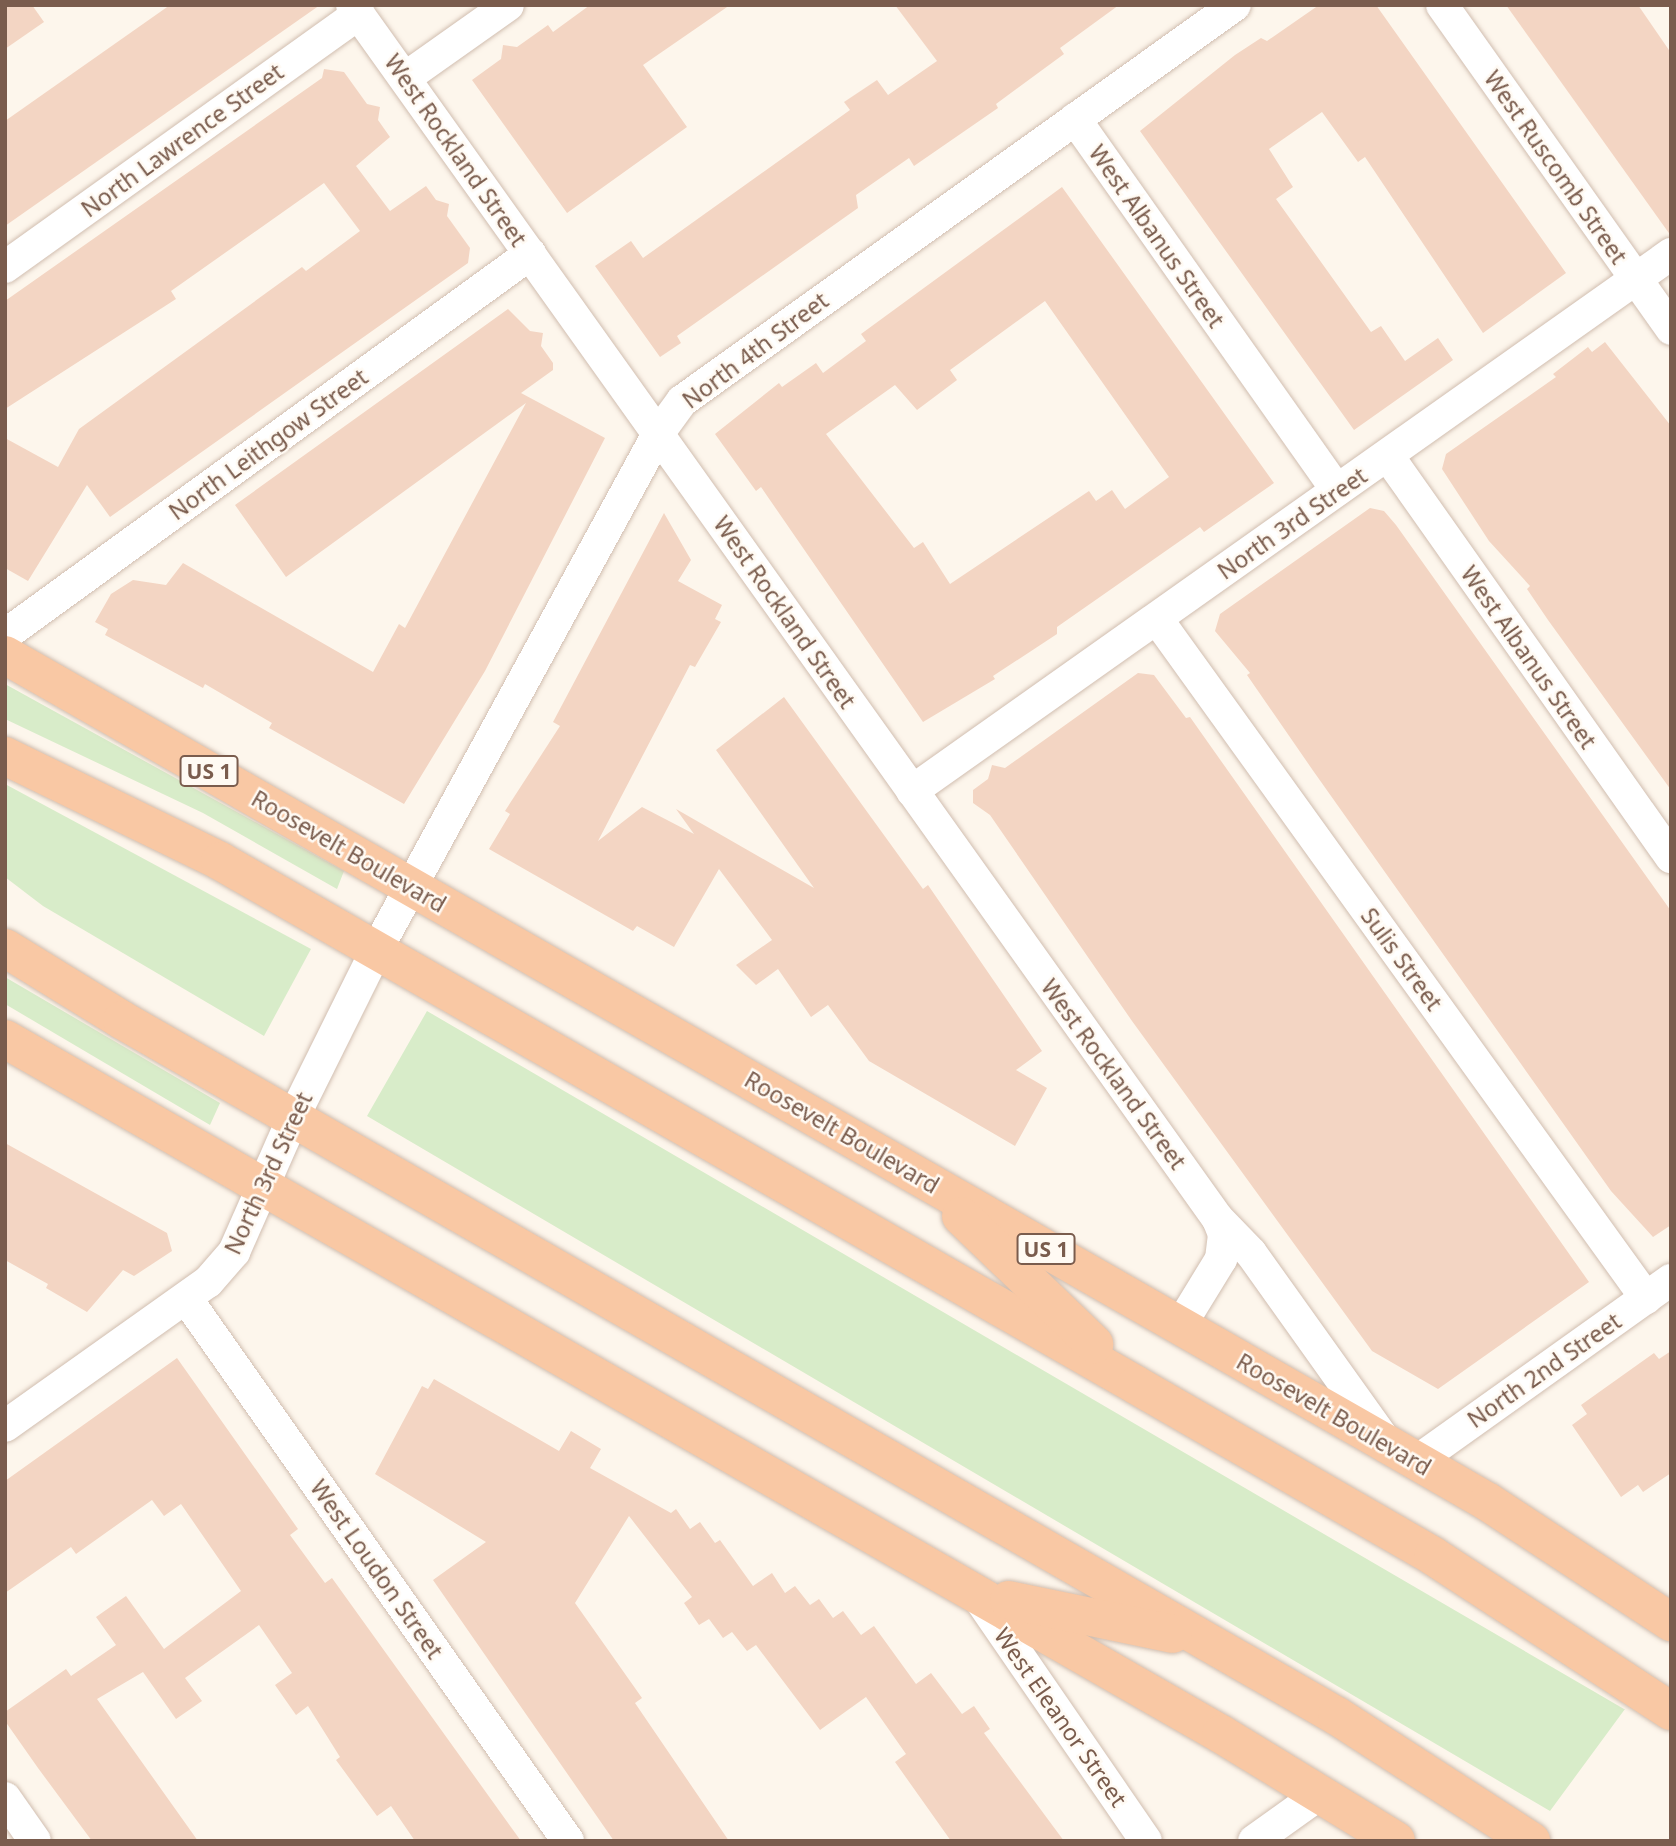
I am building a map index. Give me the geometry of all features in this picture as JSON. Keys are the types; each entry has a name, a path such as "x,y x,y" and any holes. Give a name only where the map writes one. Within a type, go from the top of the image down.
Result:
{"highway":[{"name":"Roosevelt Boulevard","path":"5,655 1402,1452 1671,1622"},
{"path":"5,756 220,861 1136,1385 1433,1556 1671,1711"},
{"path":"5,948 293,1118 1337,1716 1531,1841"},
{"path":"5,1039 976,1594 1321,1793 1396,1841"},
{"path":"921,1177 1136,1385"},
{"path":"976,1594 1206,1640"}],"street":[{"path":"405,78 508,5"},
{"name":"North 4th Street","path":"376,951 414,888 658,434 694,390 1235,5"},
{"name":"West Ruscomb Street","path":"1442,5 1671,329"},
{"name":"West Rockland Street","path":"355,10 1218,1219 1251,1253 1402,1452"},
{"name":"North Lawrence Street","path":"5,267 355,10"},
{"name":"West Albanus Street","path":"1074,119 1337,490"},
{"name":"North Leithgow Street","path":"5,635 530,254"},
{"name":"North 3rd Street","path":"912,791 1671,254"},
{"name":"West Albanus Street","path":"1388,456 1671,857"},
{"name":"Sulis Street","path":"1157,620 1658,1289"},
{"name":"North 3rd Street","path":"5,1426 208,1282 234,1252 293,1118 376,951"},
{"path":"1181,1326 1220,1259 1224,1234 1218,1219"},
{"name":"North 2nd Street","path":"1402,1452 1658,1289"},
{"name":"West Loudon Street","path":"186,1298 568,1841"},
{"name":"West Eleanor Street","path":"976,1594 1146,1841"},
{"path":"1254,1841 1321,1793"},
{"path":"5,1798 35,1841"}],"green space":[{"path":"5,684 344,871 337,889 203,813 5,719"},
{"path":"5,784 311,949 264,1036 43,906 5,877"},
{"path":"5,977 220,1103 210,1125 5,1004"},
{"path":"427,1011 1625,1709 1550,1811 367,1116"}],"building":[{"path":"5,5 32,5 44,22 5,49"},
{"path":"170,5 320,5 5,226 5,121"},
{"path":"590,5 730,5 643,65 687,127 567,213 472,80 501,59 503,45 517,47 548,25 553,32"},
{"path":"895,5 1119,5 1060,48 1064,54 996,104 998,108 914,166 909,158 856,195 858,208 677,336 681,343 660,357 595,266 631,241 643,258 850,110 844,102 877,80 888,95 937,61"},
{"path":"1319,5 1376,5 1566,273 1483,333 1365,157 1358,162 1322,112 1269,149 1293,187 1276,199 1371,332 1381,326 1405,361 1438,338 1453,360 1354,430 1140,131 1235,55 1261,38 1267,41"},
{"path":"1506,5 1638,5 1671,53 1671,236"},
{"path":"324,69 344,72 367,104 380,107 378,120 390,137 356,166 390,211 426,186 436,200 449,204 447,216 470,248 468,263 110,517 87,485 28,581 5,568 5,438 58,467 79,429 302,267 306,271 360,231 324,183 171,291 176,299 5,409 5,301 322,78"},
{"path":"1062,187 1274,483 1204,532 1200,527 1057,627 1057,634 993,676 995,679 923,722 761,487 756,491 715,434 779,383 782,387 816,363 823,373 866,341 861,334","holes":["1045,301 1169,477 1125,509 1112,490 1096,501 1089,491 950,584 923,542 914,548 826,434 895,385 917,410 957,380 950,370"]},
{"path":"508,309 530,331 543,333 541,346 553,363 553,370 521,393 605,438 485,671 404,804 269,728 272,723 205,684 203,688 105,635 108,629 95,622 111,594 133,580 166,585 183,563 373,672 399,624 405,628 526,403 286,577 235,505"},
{"path":"1605,342 1671,426 1671,790 1548,620 1527,589 1530,586 1489,541 1442,469 1446,454 1556,377 1553,374 1588,347 1592,352"},
{"path":"1370,508 1384,511 1396,525 1671,911 1671,1225 1653,1237 1611,1191 1314,772 1247,675 1250,673 1215,631 1220,614"},
{"path":"664,513 691,560 678,581 722,605 715,619 721,622 695,667 690,665 598,841 642,807 694,834 676,809 814,888 716,750 784,697 923,889 928,885 1042,1051 1016,1070 1047,1088 1015,1146 869,1061 828,1005 811,1017 778,969 756,985 736,965 772,940 719,869 674,947 637,926 633,931 489,849 510,814 505,811 560,726 553,722"},
{"path":"1138,673 1154,675 1186,718 1190,717 1589,1282 1438,1389 1372,1351 1132,1021 990,815 973,803 973,790 988,779 992,765 1005,768"},
{"path":"5,1143 167,1233 172,1251 134,1276 123,1270 87,1312 46,1288 48,1284 5,1260"},
{"path":"1671,1351 1671,1473 1643,1492 1638,1485 1621,1497 1572,1425 1587,1414 1581,1405 1654,1353 1659,1359"},
{"path":"177,1358 298,1529 290,1535 325,1583 332,1578 521,1841 415,1841 391,1806 377,1816 336,1760 340,1757 308,1706 296,1715 275,1685 292,1673 259,1625 185,1678 202,1701 176,1719 143,1672 97,1699 198,1841 92,1841 38,1768 5,1721 5,1712 66,1669 71,1676 116,1645 96,1617 126,1596 164,1649 241,1591 181,1504 164,1516 152,1500 76,1554 71,1547 5,1593 5,1481"},
{"path":"434,1379 559,1451 571,1431 601,1449 590,1468 671,1513 676,1509 690,1529 700,1522 715,1543 720,1540 753,1586 772,1573 785,1593 795,1586 810,1605 819,1599 833,1618 843,1611 861,1635 874,1626 916,1684 931,1673 962,1714 974,1706 990,1729 984,1733 1064,1841 951,1841 895,1762 906,1754 866,1697 820,1730 756,1645 747,1651 732,1632 723,1638 709,1619 699,1625 684,1603 692,1597 629,1516 575,1603 642,1698 635,1703 729,1841 614,1841 433,1580 486,1542 375,1474 422,1386 428,1389"}]}
